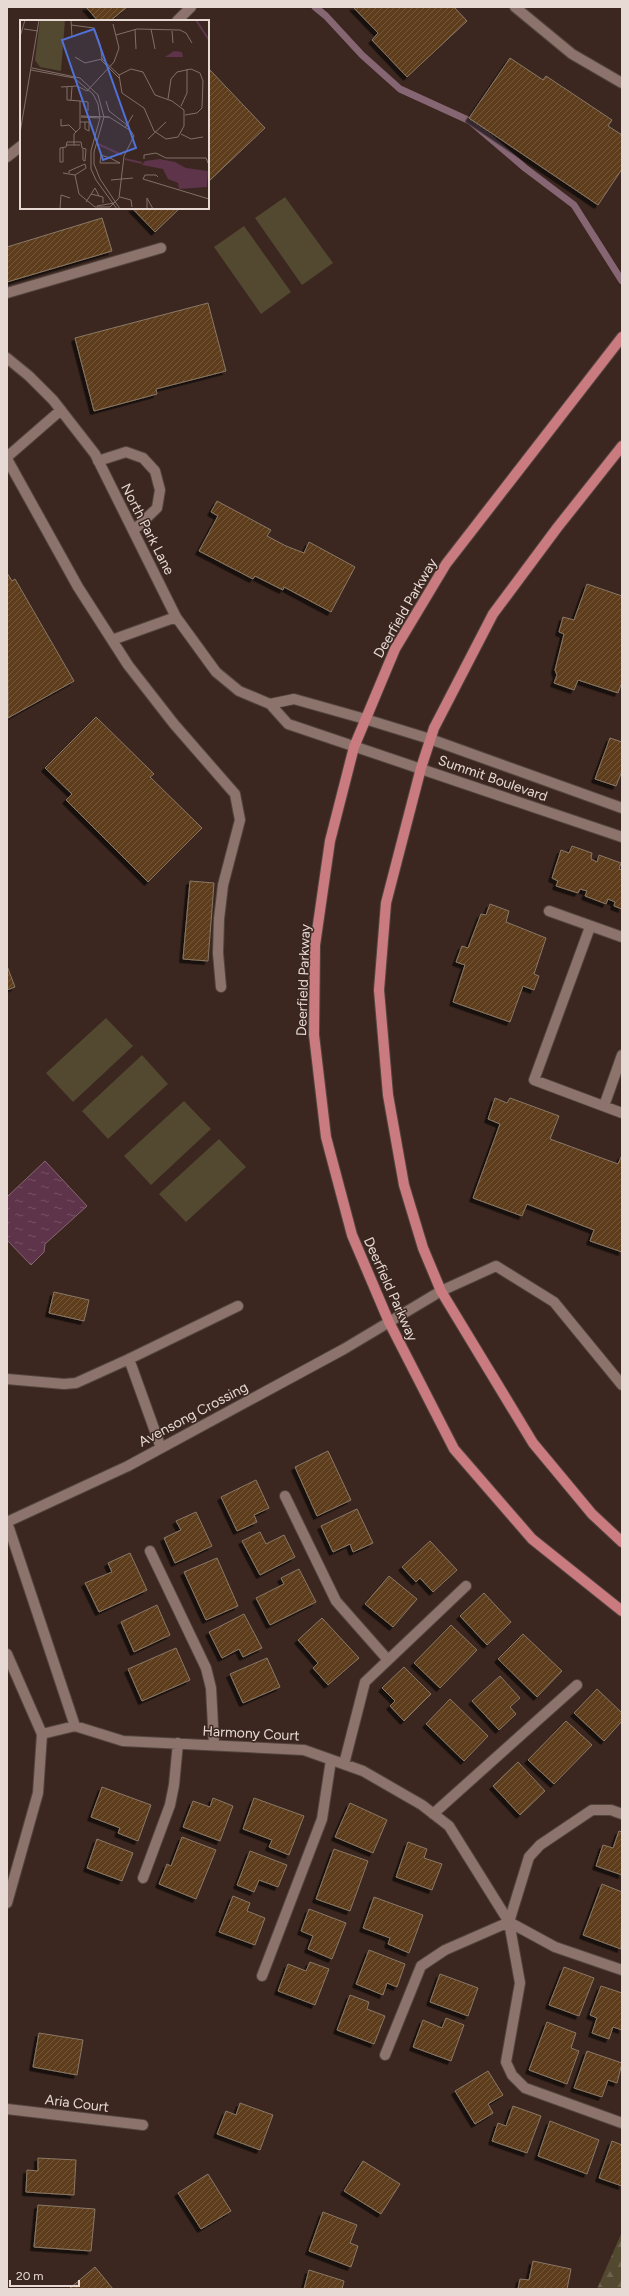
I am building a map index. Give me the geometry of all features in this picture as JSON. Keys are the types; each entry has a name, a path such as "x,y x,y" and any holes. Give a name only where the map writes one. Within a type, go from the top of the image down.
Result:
{"main road":[{"name":"Deerfield Parkway","path":"622,337 446,564 395,649 354,747 330,841 315,945 314,1035 326,1137 352,1235 389,1322 454,1449 532,1539 622,1611"},
{"path":"622,446 557,528 493,614 461,674 430,739 386,903 379,990 388,1095 404,1185 423,1248 441,1291 533,1443 592,1514 622,1542"}],"street":[{"path":"178,20 191,7"},
{"path":"515,7 572,54 622,83"},
{"path":"7,157 20,147"},
{"path":"7,293 161,248"},
{"name":"North Park Lane","path":"7,358 29,376 75,426 98,461 134,530 176,617 216,672 238,691 270,704 288,724 354,747"},
{"path":"61,410 7,458 78,587 128,665 174,724 235,794 240,820 223,885 218,919 218,953 221,987"},
{"path":"98,461 126,452 143,458 155,470 160,490 157,508 134,530"},
{"path":"112,640 176,617"},
{"path":"270,704 294,699 365,719"},
{"name":"Summit Boulevard","path":"365,719 430,739 622,808"},
{"name":"Summit Boulevard","path":"354,747 421,768 622,837"},
{"path":"549,911 590,927 622,937"},
{"path":"590,927 534,1080 622,1113"},
{"path":"604,1106 622,1055"},
{"name":"Avensong Crossing","path":"7,1522 161,1448 344,1348 441,1291 496,1266 554,1302 622,1385"},
{"path":"7,1379 64,1384 76,1383 238,1306"},
{"path":"129,1359 161,1448"},
{"path":"285,1496 336,1601 388,1660"},
{"path":"7,1522 75,1726 42,1734"},
{"path":"150,1551 206,1668 212,1688 214,1745"},
{"path":"344,1764 365,1682 466,1586"},
{"path":"7,1654 42,1734 38,1793 7,1903"},
{"path":"433,1814 577,1685"},
{"name":"Harmony Court","path":"75,1726 123,1741 304,1750 362,1771 393,1786 449,1826 509,1922"},
{"path":"143,1878 170,1805 174,1785 178,1743"},
{"path":"262,1976 322,1819 332,1760"},
{"path":"622,1814 611,1810 592,1810 540,1845 529,1858 509,1922 520,1983 506,2062 512,2075 524,2088 622,2124"},
{"path":"509,1922 554,1947 622,1970"},
{"path":"385,2054 421,1966 445,1950 509,1922"},
{"name":"Aria Court","path":"7,2109 143,2125"}],"green space":[{"path":"285,197 333,263 302,285 255,218"},
{"path":"244,226 291,292 261,314 214,247"},
{"path":"106,1018 133,1046 73,1102 46,1073"},
{"path":"142,1055 168,1084 108,1139 82,1111"},
{"path":"184,1101 211,1129 151,1185 124,1156"},
{"path":"219,1139 246,1167 186,1222 159,1194"},
{"path":"622,2232 622,2289 597,2289"}],"water":[{"path":"45,1161 87,1206 45,1244 44,1252 31,1265 7,1240 7,1197"}],"building":[{"path":"86,7 127,7 111,20 97,20"},
{"path":"353,7 454,7 467,21 407,77 372,40 378,33"},
{"path":"510,58 543,80 546,76 612,120 608,126 622,135 622,169 598,205 469,118"},
{"path":"209,69 265,128 209,181"},
{"path":"133,209 179,209 155,232"},
{"path":"102,218 112,251 7,282 7,247"},
{"path":"208,303 226,371 156,389 157,394 94,411 75,338"},
{"path":"217,501 271,530 267,536 286,546 304,553 309,542 355,567 331,612 284,587 283,590 255,576 253,579 199,551 218,516 211,512"},
{"path":"7,573 12,581 15,579 74,681 8,718"},
{"path":"587,584 622,596 622,682 618,693 578,680 574,690 554,683 557,675 555,670 564,634 559,632 563,617 574,620"},
{"path":"96,717 154,774 150,777 202,828 148,882 66,800 72,794 45,768"},
{"path":"610,738 622,742 622,771 616,786 595,779"},
{"path":"572,846 592,853 591,859 597,862 599,855 621,863 619,869 622,870 622,909 614,906 615,902 608,899 606,904 585,896 587,891 580,889 578,893 556,886 558,881 552,878 561,850 569,853"},
{"path":"190,881 214,883 208,961 183,959"},
{"path":"490,904 509,911 506,922 546,938 534,974 539,976 534,990 523,986 510,1022 453,1002 465,965 456,962 462,946 468,948 481,914 486,915"},
{"path":"7,966 15,987 7,990"},
{"path":"495,1098 507,1103 510,1098 559,1116 550,1139 618,1164 622,1155 622,1252 590,1241 594,1230 527,1204 522,1216 473,1198 500,1124 488,1119"},
{"path":"54,1292 89,1300 84,1321 49,1313"},
{"path":"328,1451 351,1500 317,1516 295,1467"},
{"path":"256,1480 269,1508 254,1515 257,1522 237,1531 221,1497"},
{"path":"357,1509 373,1543 353,1552 350,1544 333,1552 321,1526"},
{"path":"196,1512 212,1546 175,1563 164,1538 181,1530 176,1521"},
{"path":"260,1532 266,1544 284,1535 295,1557 260,1575 242,1541"},
{"path":"430,1541 457,1570 433,1592 420,1578 416,1582 402,1567"},
{"path":"130,1553 147,1590 99,1612 85,1583 112,1572 108,1563"},
{"path":"217,1558 238,1606 206,1620 184,1572"},
{"path":"299,1569 316,1602 270,1625 256,1598 284,1584 281,1578"},
{"path":"389,1576 417,1599 393,1627 365,1604"},
{"path":"484,1593 511,1622 487,1645 460,1616"},
{"path":"157,1605 170,1635 134,1652 121,1622"},
{"path":"244,1614 262,1648 243,1657 239,1649 222,1658 209,1632"},
{"path":"322,1618 359,1658 328,1685 313,1668 318,1663 298,1640"},
{"path":"451,1625 477,1650 440,1688 414,1663"},
{"path":"523,1634 562,1671 537,1697 498,1659"},
{"path":"176,1648 190,1680 142,1701 128,1669"},
{"path":"267,1658 280,1687 243,1703 230,1674"},
{"path":"404,1667 431,1694 404,1721 390,1706 395,1701 382,1688"},
{"path":"500,1676 520,1698 510,1707 516,1714 499,1730 472,1701"},
{"path":"597,1689 622,1713 622,1721 604,1741 574,1713"},
{"path":"450,1699 488,1736 464,1761 426,1724"},
{"path":"566,1721 592,1745 554,1784 528,1760"},
{"path":"518,1762 545,1791 520,1815 493,1786"},
{"path":"102,1787 151,1805 138,1841 118,1833 120,1828 91,1817"},
{"path":"213,1798 233,1806 220,1841 183,1827 193,1801 210,1807"},
{"path":"254,1798 304,1816 289,1855 269,1847 272,1840 243,1829"},
{"path":"350,1803 387,1820 373,1853 335,1837"},
{"path":"619,1831 622,1832 622,1875 596,1866 603,1845 613,1848"},
{"path":"182,1837 216,1850 196,1899 159,1884 167,1864 171,1866"},
{"path":"97,1839 133,1853 122,1881 87,1868"},
{"path":"408,1842 427,1849 424,1858 442,1864 432,1890 396,1877"},
{"path":"334,1849 368,1861 350,1911 316,1899"},
{"path":"250,1851 287,1865 278,1887 259,1880 254,1892 237,1885"},
{"path":"602,1884 622,1892 621,1949 583,1935"},
{"path":"233,1896 250,1903 247,1911 265,1918 255,1945 219,1932"},
{"path":"374,1897 423,1915 409,1953 388,1944 390,1938 363,1928"},
{"path":"309,1909 346,1923 332,1959 308,1949 313,1936 301,1931"},
{"path":"369,1950 405,1964 397,1987 387,1983 383,1995 356,1984"},
{"path":"310,1962 329,1969 315,2005 278,1991 288,1964 306,1971"},
{"path":"564,1967 594,1978 579,2016 549,2005"},
{"path":"440,1974 478,1988 468,2016 430,2002"},
{"path":"601,1986 622,1993 622,2030 613,2027 609,2039 592,2033 597,2018 590,2015"},
{"path":"350,1995 369,2002 367,2009 385,2016 374,2044 337,2030"},
{"path":"446,2018 464,2025 451,2061 413,2047 423,2020 442,2028"},
{"path":"547,2022 576,2033 571,2048 579,2051 567,2084 529,2070"},
{"path":"39,2033 83,2040 77,2075 33,2067"},
{"path":"587,2051 622,2063 617,2083 608,2080 602,2097 574,2088"},
{"path":"488,2071 503,2095 488,2104 493,2113 475,2124 455,2091"},
{"path":"240,2103 273,2115 260,2150 217,2134 226,2111 236,2115"},
{"path":"513,2106 541,2116 527,2153 492,2141 498,2123 506,2126"},
{"path":"550,2121 599,2140 587,2174 538,2156"},
{"path":"612,2141 622,2145 622,2186 599,2178"},
{"path":"38,2158 76,2160 74,2195 26,2192 27,2170 38,2171"},
{"path":"363,2161 400,2184 381,2214 344,2191"},
{"path":"208,2174 231,2211 201,2229 178,2193"},
{"path":"38,2205 95,2209 91,2251 34,2247"},
{"path":"323,2212 357,2225 350,2243 358,2246 351,2267 309,2251"},
{"path":"533,2261 571,2269 567,2289 518,2289 520,2279 529,2280"},
{"path":"95,2267 113,2289 69,2289"},
{"path":"309,2270 344,2281 342,2289 304,2289"}],"waterway":[{"path":"315,7 326,16 362,55 400,89 470,121 525,168 574,205 622,281"}]}
